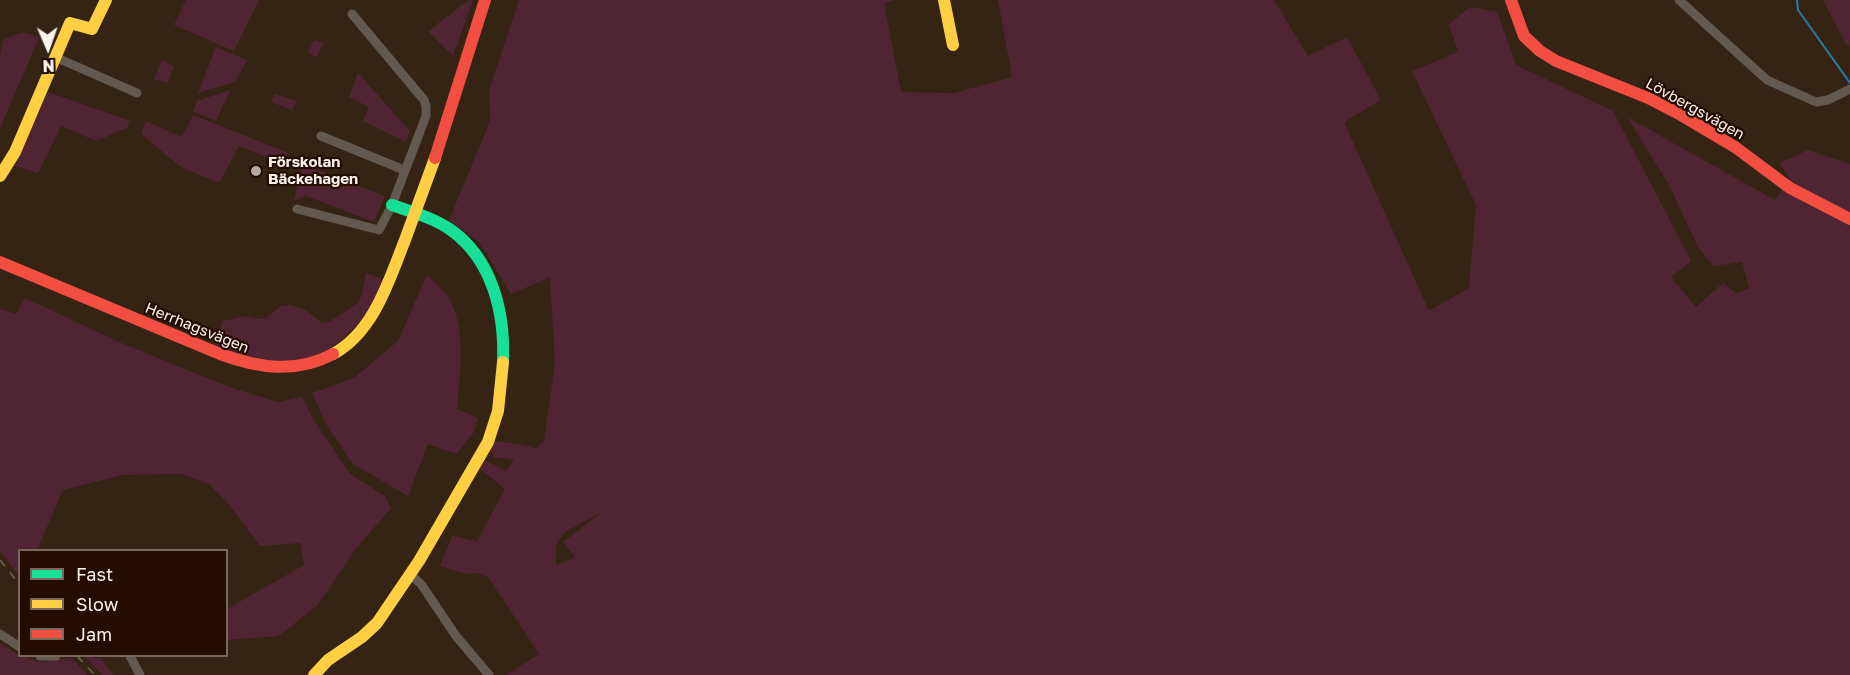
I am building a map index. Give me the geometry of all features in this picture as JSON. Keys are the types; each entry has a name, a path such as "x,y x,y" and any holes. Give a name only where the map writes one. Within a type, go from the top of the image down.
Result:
{"street":[{"path":"0,176 15,152 70,23 92,29 106,0"},
{"name":"Herrhagsvägen","path":"0,262 235,360 264,368 282,369 309,364 338,351 356,336 380,298 443,138 485,0"},
{"path":"944,0 953,45"},
{"name":"Lövbergsvägen","path":"1511,0 1524,36 1539,51 1556,61 1648,98 1681,115 1734,147 1790,188 1850,219"},
{"path":"1679,0 1767,80 1816,102 1850,89"},
{"path":"297,209 379,230 392,205 426,116 424,100 352,14"},
{"path":"55,57 137,93"},
{"path":"321,136 404,170"},
{"path":"314,675 321,666 372,628 411,575 490,436 498,413 503,362 503,329 491,280 472,249 456,234 415,212 392,205"},
{"path":"411,575 421,584 456,636 489,675"},
{"path":"0,634 18,646"},
{"path":"131,657 140,675"}],"shaded area":[{"path":"186,0 259,0 234,51 174,25"},
{"path":"469,0 473,0 453,56 428,31"},
{"path":"519,0 894,0 884,3 901,92 954,93 1012,77 998,0 1274,0 1308,56 1347,37 1381,100 1344,122 1429,311 1469,288 1476,205 1412,71 1458,52 1449,24 1470,7 1497,12 1516,65 1613,111 1691,261 1671,277 1696,307 1723,283 1736,293 1749,288 1742,262 1713,266 1697,245 1669,185 1627,117 1775,200 1790,179 1779,163 1808,150 1850,164 1850,675 506,675 539,654 488,577 479,573 467,574 440,566 452,536 477,541 505,489 479,468 485,460 506,471 514,460 494,457 490,449 495,441 525,445 535,449 544,441 555,363 550,277 511,294 479,242 449,220 490,121 489,91","holes":["602,512 563,542 575,557 556,565 556,545 565,532"]},
{"path":"1823,0 1850,0 1850,46 1845,42"},
{"path":"20,33 39,38 0,128 0,55 3,40"},
{"path":"314,40 323,43 317,57 308,53"},
{"path":"216,47 247,60 235,82 198,93"},
{"path":"162,60 174,66 167,83 154,79"},
{"path":"358,73 410,131 406,142 363,121 369,107 349,97"},
{"path":"230,90 216,121 193,112 197,101"},
{"path":"48,92 130,121 127,128 96,141 61,126 38,173 15,166"},
{"path":"275,94 297,101 292,110 271,102"},
{"path":"193,115 288,153 285,164 239,146 219,183 181,167 141,134 146,121 182,137"},
{"path":"302,164 385,196 374,222 306,196 294,201"},
{"path":"366,273 385,280 367,313 342,339 312,357 294,362 257,363 214,345 223,321 244,316 266,318 281,306 291,305 304,309 322,323 329,322 357,303 362,294"},
{"path":"427,275 447,296 455,311 458,324 461,353 457,409 478,418 474,432 456,454 428,444 408,496 353,464 325,422 312,393 354,378 398,341"},
{"path":"25,298 119,342 229,387 278,402 302,397 313,419 350,474 385,496 391,508 355,550 317,606 278,636 228,640 228,608 304,565 300,543 260,546 230,506 209,484 182,474 123,475 63,490 37,549 18,549 18,575 0,551 0,309 16,314"},
{"path":"0,643 18,655 18,657 41,662 72,658 87,675 0,675"},
{"path":"86,657 102,659 113,675 102,675"}],"waterway":[{"path":"1797,0 1798,10 1850,83"}],"railway":[{"path":"0,560 18,582"},
{"path":"78,657 95,675"}],"traffic: fast":[{"path":"392,205 423,216 451,230 477,257 494,289 502,325 503,362"}],"traffic: slow":[{"path":"0,176 15,152 70,23 92,29 106,0"},
{"path":"944,0 953,45"},
{"path":"333,354 359,333 378,304 393,272 435,158"},
{"path":"314,675 328,660 362,637 377,623 419,561 488,442 498,411 503,362"}],"traffic: jam":[{"path":"435,158 485,0"},
{"path":"1511,0 1524,36 1540,51 1556,61 1648,98 1681,115 1735,147 1790,188 1850,219"},
{"path":"0,262 220,354 248,363 277,367 291,366 305,364 333,354"}],"place":[{"name":"Förskolan Bäckehagen","path":"256,171"}]}
